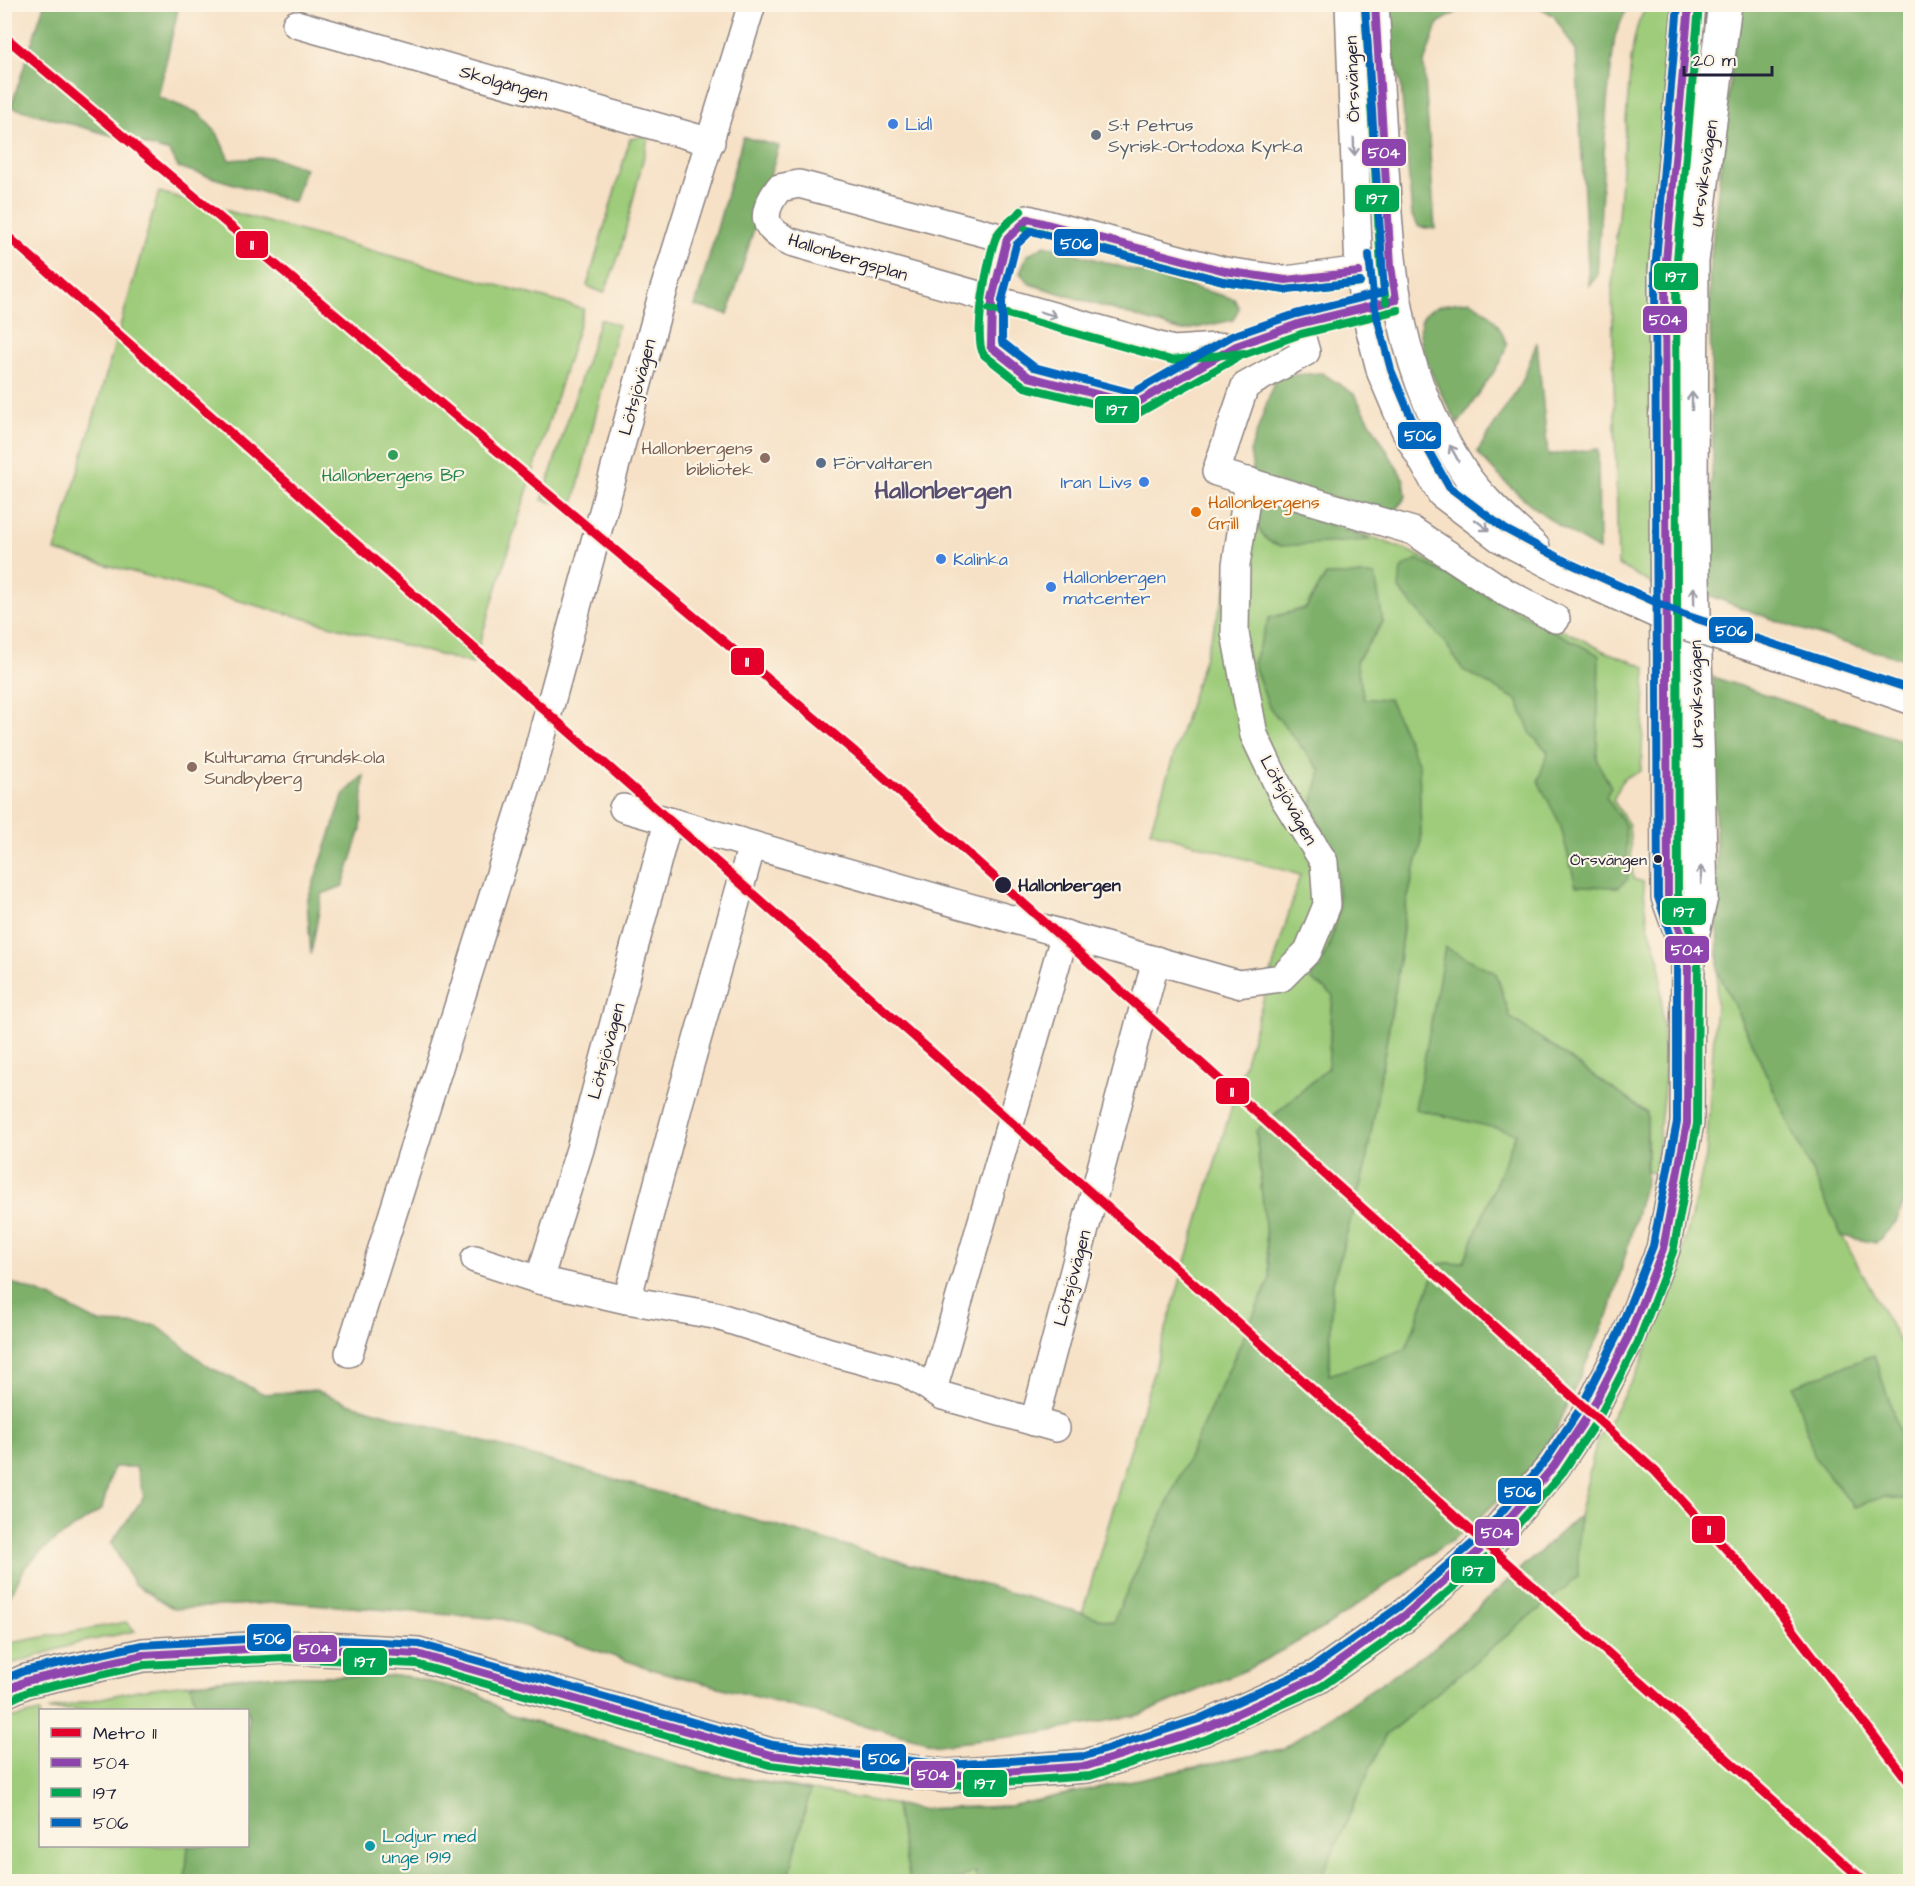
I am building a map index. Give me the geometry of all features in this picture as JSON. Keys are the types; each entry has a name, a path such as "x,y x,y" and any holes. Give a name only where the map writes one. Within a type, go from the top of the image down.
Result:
{"street":[{"name":"Lötsjövägen","path":"349,1353 532,772 661,299 752,4"},
{"name":"Örsvängen","path":"1349,4 1359,272 1364,307 1381,373 1406,432 1442,494 1499,538 1564,572 1678,624 1911,700"},
{"name":"Örsvängen","path":"1375,4 1391,266 1396,300 1410,358 1433,416 1465,473 1507,520 1564,572"},
{"name":"Ursviksvägen","path":"1688,953 1668,897 1664,471 1665,272 1689,4"},
{"name":"Ursviksvägen","path":"4,1691 26,1681 143,1655 285,1647 418,1654 771,1755 947,1776 1088,1766 1203,1729 1317,1677 1406,1615 1488,1543 1554,1466 1590,1414 1628,1338 1663,1250 1687,1123 1688,953 1701,897 1691,494 1692,261 1725,4"},
{"name":"Skolgången","path":"296,24 711,142"},
{"name":"Hallonbergsplan","path":"1236,346 1173,350 992,299 791,242 771,233 765,220 769,202 780,188 799,184 1007,238 992,299 991,346 1029,377 1135,404 1236,346 1298,324 1396,300"},
{"path":"1007,238 1028,219 1225,271 1286,280 1391,266"},
{"path":"1298,324 1306,352 1245,386 1216,472 1413,531 1505,592 1557,619"},
{"name":"Lötsjövägen","path":"623,808 1238,984 1281,978 1308,951 1327,905 1324,862 1284,798 1254,735 1235,633 1236,565 1249,481"},
{"name":"Lötsjövägen","path":"539,1280 580,1149 668,822"},
{"path":"627,1300 752,845"},
{"path":"933,1390 1065,934"},
{"name":"Lötsjövägen","path":"475,1259 539,1280 627,1300 714,1315 830,1352 905,1372 943,1396 1045,1425 1156,960"}],"green space":[{"path":"44,5 179,5 158,97 198,113 217,133 229,160 271,157 305,168 294,202 178,167 170,152 11,107"},
{"path":"1390,5 1469,5 1438,23 1424,63 1435,229 1419,227 1412,216 1401,84 1390,46"},
{"path":"1536,5 1628,5 1615,36 1607,103 1597,276 1589,286 1576,51 1554,16"},
{"path":"1649,5 1671,5 1656,586 1618,565 1612,288 1631,61 1638,24"},
{"path":"1744,5 1910,5 1910,660 1806,631 1704,593 1713,457 1709,274 1733,50"},
{"path":"649,135 620,253 604,293 587,286 630,139"},
{"path":"743,137 779,146 728,314 695,306"},
{"path":"159,192 584,309 473,664 55,551"},
{"path":"1045,245 1234,299 1239,308 1233,320 1182,331 1030,284 1020,273 1027,255"},
{"path":"1470,301 1484,309 1493,319 1501,330 1507,345 1500,363 1458,424 1428,366 1420,332 1422,319 1430,310"},
{"path":"600,319 618,325 573,506 542,500"},
{"path":"1537,342 1548,455 1598,449 1599,550 1565,530 1534,507 1504,481 1477,452 1522,382"},
{"path":"1322,373 1354,394 1404,480 1406,496 1396,511 1319,495 1254,476 1250,452 1276,376"},
{"path":"1256,493 1414,553 1604,651 1646,667 1641,771 1624,778 1613,800 1629,825 1633,879 1643,882 1648,925 1660,961 1665,1079 1655,1173 1647,1172 1647,1113 1510,1017 1496,973 1516,1133 1464,1262 1438,1264 1406,1349 1329,1376 1332,1286 1365,1168 1397,979 1405,909 1421,844 1419,765 1364,699 1356,662 1383,622 1326,575 1306,608 1269,618 1321,771 1312,805 1336,861 1339,911 1328,949 1311,979 1333,994 1328,1068 1256,1131 1270,1279 1113,1622 1082,1614 1300,875 1150,831"},
{"path":"1274,505 1371,540 1281,546 1268,541 1254,523 1259,507"},
{"path":"1417,559 1599,655 1597,761 1611,787 1606,797 1625,825 1628,879 1619,887 1576,886 1560,824 1538,781 1548,752 1531,734 1517,700 1463,670 1444,641 1399,589 1401,569"},
{"path":"1326,575 1375,575 1383,622 1356,662 1364,699 1389,699 1419,765 1421,844 1405,909 1397,979 1365,1168 1332,1286 1329,1375 1406,1349 1438,1264 1464,1262 1516,1133 1415,1109 1445,947 1496,973 1510,1017 1647,1113 1646,1179 1610,1311 1543,1457 1470,1527 1327,1626 1246,1670 1139,1715 1035,1734 938,1745 654,1670 503,1619 287,1602 174,1609 134,1584 111,1543 144,1497 136,1467 113,1467 102,1509 50,1544 26,1566 5,1605 4,1280 52,1298 100,1323 156,1325 209,1367 264,1394 315,1390 348,1403 1113,1622 1270,1279 1256,1131 1328,1068 1333,995 1311,979 1328,949 1339,911 1336,861 1312,805 1321,771 1269,707 1253,663 1269,618 1306,608"},
{"path":"1713,677 1910,743 1910,1188 1896,1222 1876,1243 1842,1236 1718,971"},
{"path":"364,775 361,829 343,886 322,894 311,954 307,902 344,794"},
{"path":"1718,971 1842,1236 1910,1361 1910,1881 5,1881 4,1720 39,1712 39,1847 249,1847 249,1709 52,1709 138,1690 251,1676 404,1676 479,1694 509,1715 701,1771 920,1809 1010,1806 1282,1749 1435,1647 1579,1516 1596,1444 1640,1366 1679,1265 1706,1157"},
{"path":"1874,1355 1903,1445 1910,1500 1883,1497 1854,1507 1815,1458 1793,1386"},
{"path":"1579,1516 1578,1577 1385,1736 1320,1881 976,1882 976,1872 952,1881 910,1881 895,1805 920,1809 1010,1806 1282,1749 1435,1647"},
{"path":"126,1622 135,1631 78,1643 5,1666 5,1644"},
{"path":"252,1676 404,1676 479,1694 509,1715 701,1771 810,1791 788,1881 185,1881 188,1847 249,1847 249,1709 198,1709 190,1684"}],"metro line":[{"name":"11","path":"4,36 855,752 1655,1471 1758,1584 1910,1783"},
{"name":"11","path":"4,233 1156,1250 1865,1882"}],"transit line":[{"name":"504","path":"1375,4 1391,266 1396,300"},
{"name":"506","path":"4,1679 24,1671 142,1645 284,1637 419,1644 773,1745 947,1765 1085,1756 1199,1719 1312,1668 1399,1607 1481,1536 1546,1460 1580,1409 1618,1334 1653,1246 1677,1122 1677,955 1658,897 1655,272 1678,4"},
{"name":"504","path":"4,1691 26,1681 143,1655 285,1647 418,1654 771,1755 947,1776 1087,1766 1203,1729 1317,1677 1405,1615 1488,1543 1554,1466 1589,1414 1628,1338 1663,1249 1687,1123 1688,953 1668,897 1665,272 1689,4"},
{"name":"197","path":"1365,5 1381,267 1386,302"},
{"name":"506","path":"1360,282 1286,290 1223,281 1031,231 1016,245 1002,300 1002,342 1034,367 1133,393 1232,336 1296,314 1384,292 1365,5"},
{"name":"197","path":"8,1701 29,1691 144,1665 285,1658 416,1664 769,1765 947,1786 1090,1776 1207,1739 1321,1687 1412,1623 1496,1550 1563,1472 1598,1419 1638,1342 1673,1252 1697,1124 1698,952 1678,895 1676,272 1699,5"},
{"name":"197","path":"1021,211 999,232 993,245 980,315 980,332 984,355 1025,387 1137,414 1240,356 1301,334 1398,310"},
{"name":"504","path":"1028,219 1225,271 1286,280 1359,272"},
{"name":"504","path":"991,347 992,299 1007,239 1028,219"},
{"name":"197","path":"1025,229 1223,281 1286,290 1360,282"},
{"name":"506","path":"1369,255 1374,305 1391,370 1415,427 1449,487 1505,529 1569,563 1682,614 1910,689"},
{"name":"504","path":"991,347 1029,377 1135,404 1236,346 1298,324 1396,300"},
{"name":"197","path":"989,309 1171,360 1244,353"}],"place":[{"name":"Lidl","path":"893,124"},
{"name":"S:t Petrus Syrisk-Ortodoxa Kyrka","path":"1096,135"},
{"name":"Hallonbergens BP","path":"393,455"},
{"name":"Hallonbergens bibliotek","path":"765,458"},
{"name":"Förvaltaren","path":"821,463"},
{"name":"Iran Livs","path":"1144,482"},
{"name":"Hallonbergens Grill","path":"1196,512"},
{"name":"Kalinka","path":"941,559"},
{"name":"Hallonbergen matcenter","path":"1051,587"},
{"name":"Kulturama Grundskola Sundbyberg","path":"192,767"},
{"name":"Örsvängen","path":"1658,859"},
{"name":"Hallonbergen","path":"1003,885"},
{"name":"Lodjur med unge 1919","path":"370,1846"}],"district":[{"name":"Hallonbergen","path":"943,490"}]}
